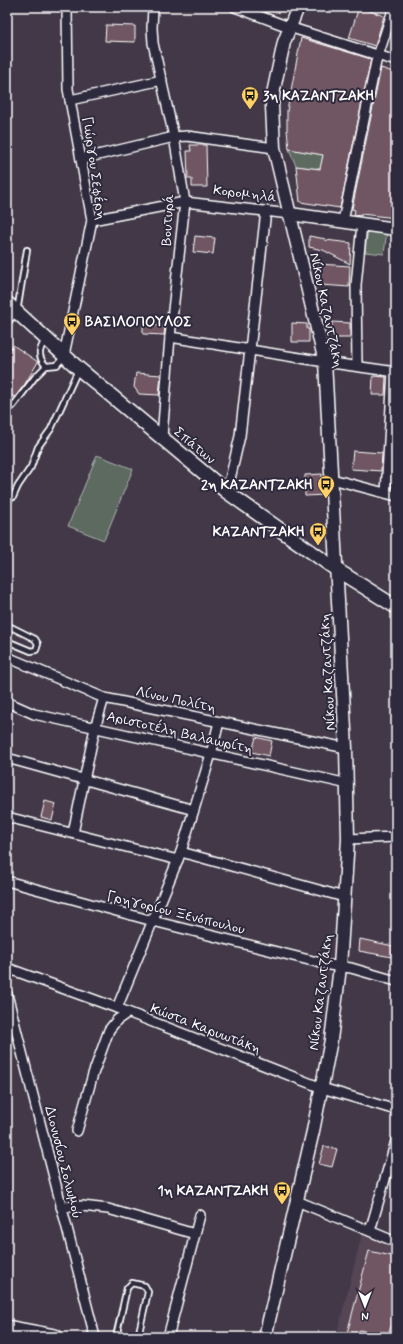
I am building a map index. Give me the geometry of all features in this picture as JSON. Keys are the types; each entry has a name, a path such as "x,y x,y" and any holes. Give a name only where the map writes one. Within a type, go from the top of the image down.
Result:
{"main road":[{"name":"Σπάτων","path":"7,303 78,368 228,492 337,570 396,607"},
{"path":"7,1328 18,1334 55,1337"}],"street":[{"name":"Γιώργου Σεφέρη","path":"64,355 92,220 68,89 66,7"},
{"name":"Βουτυρά","path":"153,7 152,36 174,137 185,202 170,337 162,437"},
{"path":"235,7 289,27 396,61"},
{"name":"Νίκου Καζαντζάκη","path":"265,1337 297,1201 331,1040 340,967 348,839 348,784 325,362 274,148 272,106 274,89 284,42 298,7"},
{"path":"343,221 378,56 394,7"},
{"path":"70,100 162,80"},
{"path":"81,159 174,137 187,136 274,148"},
{"name":"Κορομηλά","path":"92,220 185,202 290,214 396,229"},
{"path":"228,492 240,436 266,211"},
{"path":"357,366 356,285 362,224"},
{"path":"170,337 394,372 386,493"},
{"path":"332,479 396,496"},
{"name":"Λίνου Πολίτη","path":"7,657 104,698 346,748"},
{"path":"72,833 95,728 104,698"},
{"name":"Αριστοτέλη Βαλαωρίτη","path":"7,702 34,714 348,784"},
{"path":"117,1008 180,856 211,754 219,722"},
{"path":"7,758 194,810"},
{"path":"7,817 72,833 180,856 344,897"},
{"path":"348,839 396,837"},
{"name":"Γρηγορίου Ξενόπουλου","path":"7,881 153,921 340,967 351,968 396,981"},
{"name":"Κώστα Καρυωτάκη","path":"7,968 117,1008 322,1088 396,1110"},
{"name":"Διονυσίου Σολωμού","path":"7,994 11,1027 95,1337"},
{"path":"77,1131 93,1074 109,1030 117,1020 127,1012"},
{"path":"370,1231 396,1141"},
{"path":"297,1201 396,1242"},
{"path":"61,1207 82,1206 108,1209 195,1234"},
{"path":"168,1337 200,1215"}],"lane":[{"path":"7,323 17,312 27,250"},
{"path":"46,338 39,355 42,362 46,366"},
{"path":"13,406 35,377 46,366 57,365 64,355"},
{"path":"13,497 18,486 31,467 38,447 51,429 78,368"},
{"path":"7,625 35,639 38,644 36,650 31,651 7,641"},
{"path":"116,1337 127,1288 132,1282 146,1286 148,1292 138,1337"},
{"path":"358,1337 363,1337"}],"shaded area":[{"path":"362,1234 396,1248 396,1337 336,1337"}],"green space":[{"path":"289,149 323,155 320,169 296,166"},
{"path":"368,229 387,231 384,254 365,252"},
{"path":"396,427 396,491 391,490"},
{"path":"97,455 133,469 104,540 68,526"}],"building":[{"path":"359,7 384,16 375,46 349,38"},
{"path":"106,25 135,26 135,42 105,41"},
{"path":"301,38 371,59 340,208 300,202 296,166 320,169 323,155 289,149 287,111"},
{"path":"381,68 396,73 396,218 361,214 361,216 354,215 355,210 352,209"},
{"path":"190,145 206,145 207,187 192,187 192,179 188,179 187,151 191,151"},
{"path":"195,236 215,238 213,254 193,252"},
{"path":"309,236 326,239 325,240 351,243 350,264 323,250 309,247"},
{"path":"318,264 350,266 349,287 321,285"},
{"path":"332,322 350,323 350,338 332,338"},
{"path":"292,323 307,324 307,329 309,329 309,342 292,342"},
{"path":"143,325 165,326 164,335 143,334"},
{"path":"13,345 38,362 25,384 15,397 7,393 7,355"},
{"path":"136,373 161,375 159,395 139,394 134,387"},
{"path":"373,376 386,377 385,395 372,395"},
{"path":"353,451 382,453 381,471 351,469"},
{"path":"322,474 322,484 324,484 325,495 305,496 305,475"},
{"path":"256,737 272,741 269,756 252,752"},
{"path":"45,801 56,804 52,820 41,817"},
{"path":"360,939 393,946 392,957 359,951"},
{"path":"324,1146 337,1149 332,1167 319,1164"},
{"path":"369,1251 396,1257 396,1314 387,1337 360,1330 354,1337 346,1337"}],"place":[{"name":"3η ΚΑΖΑΝΤΖΑΚΗ","path":"250,110"},
{"name":"ΒΑΣΙΛΟΠΟΥΛΟΣ","path":"72,336"},
{"name":"2η ΚΑΖΑΝΤΖΑΚΗ","path":"326,499"},
{"name":"ΚΑΖΑΝΤΖΑΚΗ","path":"318,546"},
{"name":"1η ΚΑΖΑΝΤΖΑΚΗ","path":"282,1205"}]}
